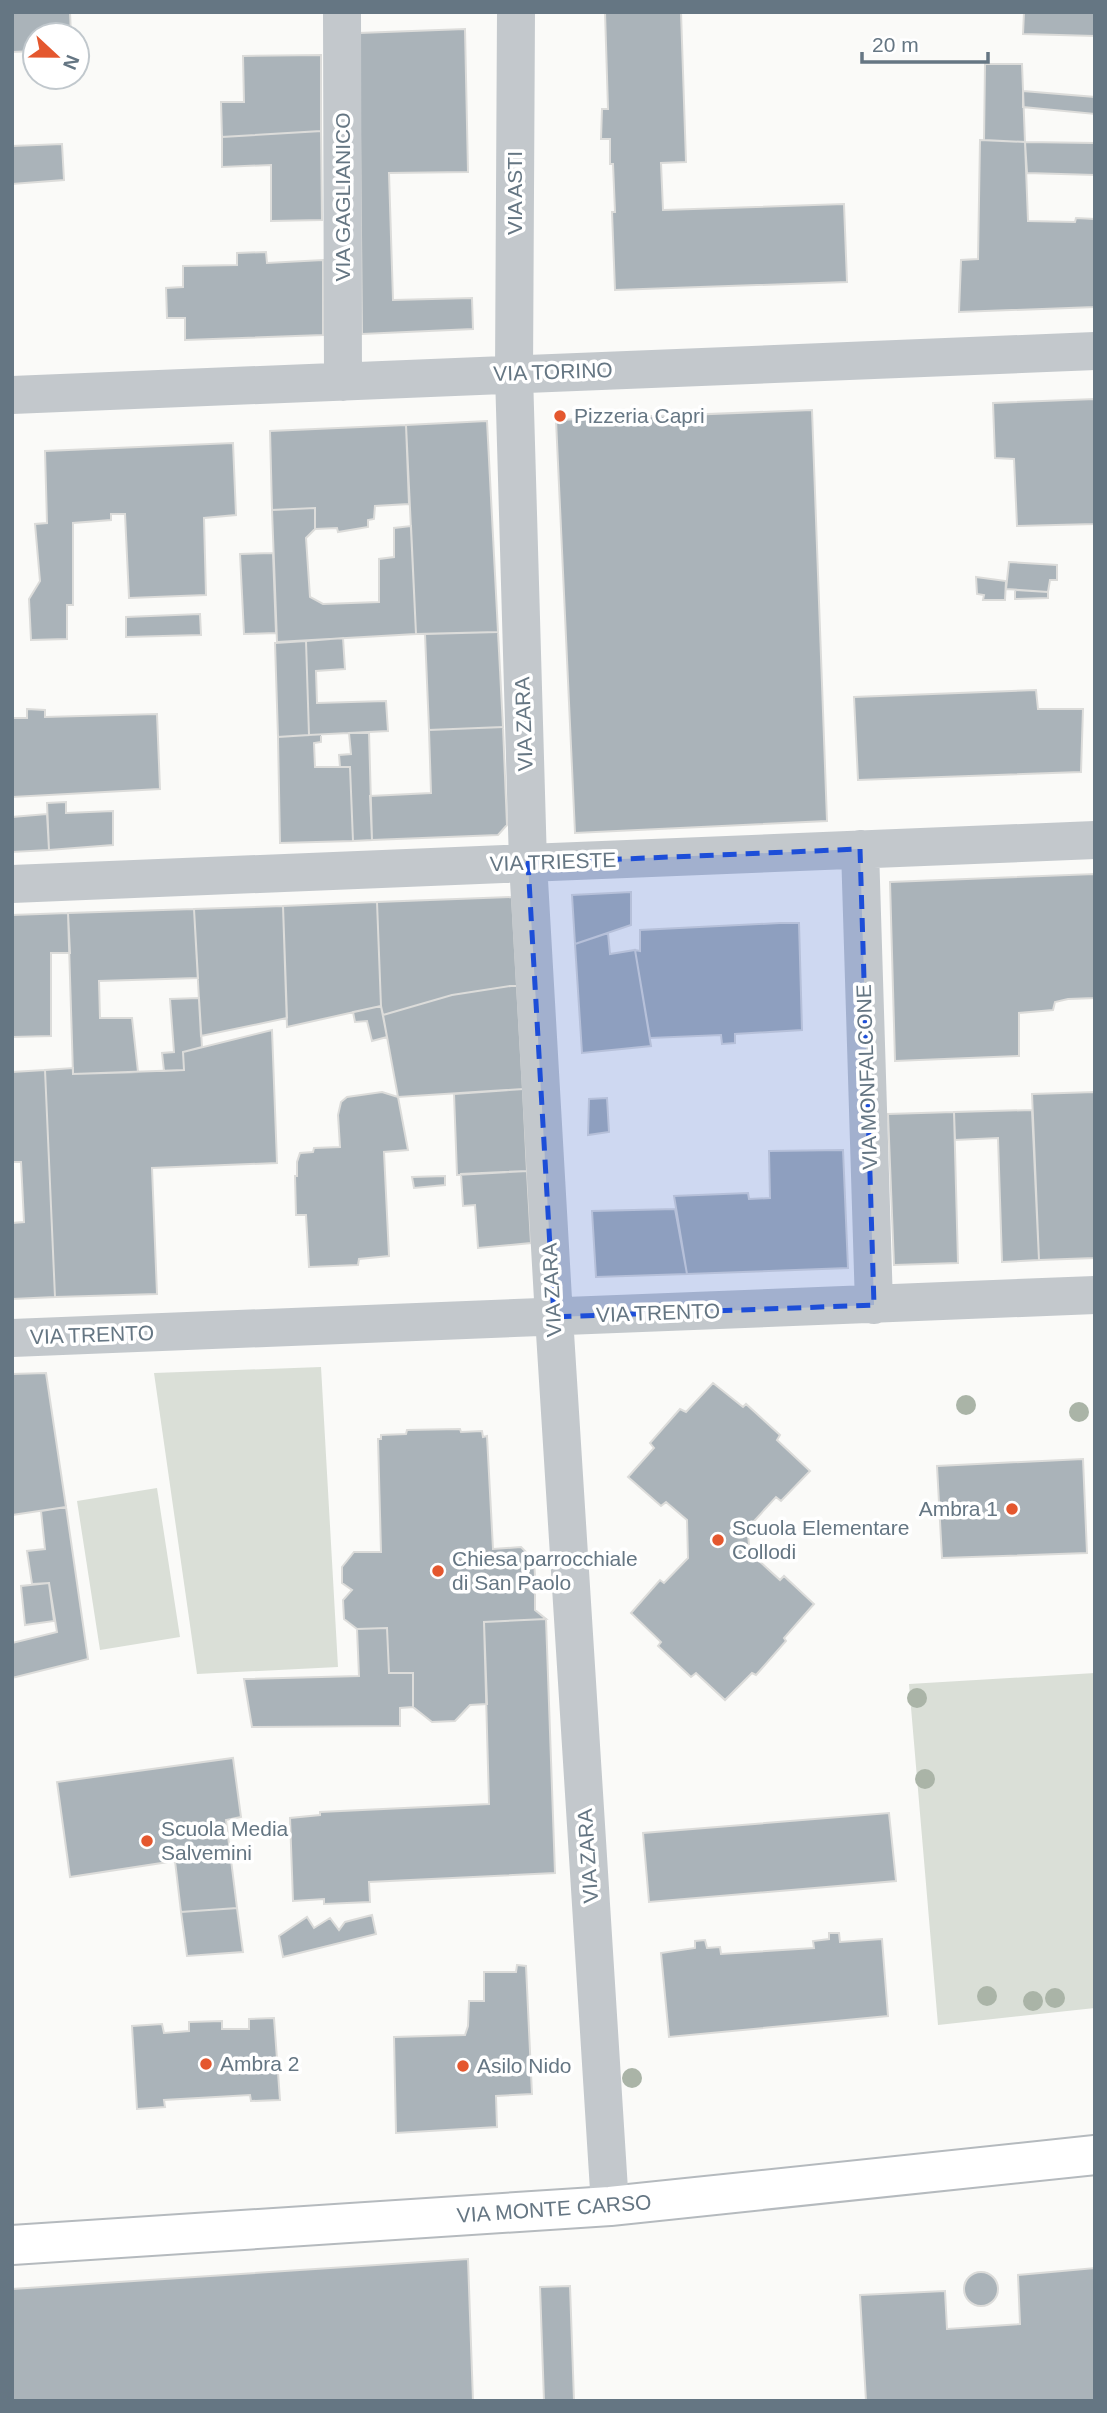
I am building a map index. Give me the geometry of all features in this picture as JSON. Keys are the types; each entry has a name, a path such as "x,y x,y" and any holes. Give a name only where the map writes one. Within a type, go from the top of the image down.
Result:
{"main road":[{"name":"VIA MONTE CARSO","path":"12,2245 610,2206 1095,2155"}],"street":[{"name":"VIA GAGLIANICO","path":"342,12 343,382"},
{"name":"VIA ASTI","path":"514,374 516,12"},
{"name":"VIA TORINO","path":"12,395 1095,351"},
{"name":"VIA ZARA","path":"514,374 528,863 610,2206"},
{"name":"VIA TRIESTE","path":"12,884 1095,840"},
{"name":"VIA MONFALCONE","path":"860,849 874,1305"},
{"name":"VIA TRENTO","path":"12,1338 1095,1295"}],"highlighted area":[{"path":"860,849 874,1305 554,1317 528,863"}],"shaded area":[{"path":"321,1367 338,1667 197,1674 154,1373"},
{"path":"157,1488 180,1637 100,1650 77,1501"},
{"path":"1095,1673 1095,2008 938,2025 909,1684"}],"building":[{"path":"12,12 70,12 70,21 21,21 21,52 12,52"},
{"path":"605,12 681,12 686,162 661,163 663,210 844,204 847,282 615,290 613,164 610,164 610,139 601,139 602,109 608,109"},
{"path":"1024,12 1095,12 1095,36 1023,34"},
{"path":"465,29 468,172 389,173 393,300 472,298 473,329 362,334 359,33"},
{"path":"321,55 321,131 222,137 221,102 244,102 243,56"},
{"path":"985,64 1022,64 1025,142 984,140"},
{"path":"1023,91 1095,97 1095,114 1023,107"},
{"path":"321,131 322,220 271,221 271,165 222,167 222,137"},
{"path":"980,140 1025,142 1028,221 1075,222 1076,218 1095,219 1095,307 959,312 961,260 978,259"},
{"path":"1025,142 1095,143 1095,175 1027,173"},
{"path":"62,144 64,180 12,184 12,146"},
{"path":"266,252 267,263 323,260 323,335 185,340 185,318 167,318 166,288 183,287 183,266 237,265 237,253"},
{"path":"1095,399 1095,524 1017,526 1014,459 995,458 993,403"},
{"path":"812,410 827,821 575,833 556,420"},
{"path":"487,421 498,632 416,634 406,425"},
{"path":"406,425 409,504 375,506 374,519 368,520 368,527 338,532 337,528 315,529 315,508 272,510 270,431"},
{"path":"233,443 236,515 204,518 206,595 129,598 125,514 111,514 111,520 73,523 73,605 67,605 67,639 31,640 29,599 40,581 35,524 47,523 45,451"},
{"path":"315,508 315,529 306,538 310,597 323,604 379,602 379,559 394,557 394,528 411,526 416,634 277,642 272,510"},
{"path":"273,553 276,633 244,634 240,554"},
{"path":"1009,562 1057,565 1057,580 1050,580 1048,592 1006,589"},
{"path":"976,577 1006,581 1005,600 983,600 984,595 977,594"},
{"path":"1015,590 1048,592 1048,598 1015,599"},
{"path":"200,614 201,635 126,637 126,617"},
{"path":"498,632 503,727 429,730 425,634"},
{"path":"343,638 345,669 316,671 317,703 386,701 388,731 309,735 306,641"},
{"path":"306,641 309,735 278,737 275,643"},
{"path":"1036,690 1038,709 1083,709 1081,772 858,780 854,697"},
{"path":"27,709 45,710 45,717 157,714 160,789 12,797 12,718 27,718"},
{"path":"503,727 507,825 498,835 372,840 370,796 431,793 429,730"},
{"path":"369,732 372,840 353,841 350,767 340,767 339,755 351,754 349,733"},
{"path":"321,735 321,742 314,743 315,767 350,767 353,841 280,843 278,737"},
{"path":"66,802 66,813 113,811 113,845 49,850 47,803"},
{"path":"47,814 49,850 12,852 12,817"},
{"path":"1095,874 1095,998 1068,999 1055,1002 1053,1010 1019,1013 1019,1056 895,1061 890,882"},
{"path":"631,892 631,925 575,944 572,895"},
{"path":"512,897 517,985 452,995 383,1015 377,902"},
{"path":"377,902 381,1006 287,1027 283,906"},
{"path":"283,906 287,1018 201,1036 194,909"},
{"path":"194,909 198,978 99,981 100,1018 132,1018 138,1072 73,1074 68,913"},
{"path":"68,913 70,953 51,953 51,1036 12,1037 12,915"},
{"path":"799,923 802,1030 735,1034 735,1043 722,1044 721,1035 650,1038 635,950 640,951 640,930"},
{"path":"608,933 610,954 635,950 651,1046 582,1053 575,944"},
{"path":"517,985 523,1089 398,1097 383,1015 452,995"},
{"path":"199,998 202,1047 183,1052 184,1070 164,1071 162,1053 174,1052 170,999"},
{"path":"381,1006 387,1037 372,1041 367,1021 355,1022 353,1012"},
{"path":"272,1030 277,1163 152,1168 157,1294 55,1297 45,1070 73,1068 73,1074 184,1070 183,1052"},
{"path":"45,1070 55,1297 12,1299 12,1223 24,1222 21,1162 12,1162 12,1072"},
{"path":"523,1089 527,1171 457,1175 454,1094"},
{"path":"382,1092 398,1097 408,1150 384,1152 389,1256 359,1259 358,1265 309,1267 306,1215 296,1215 295,1176 300,1153 313,1152 314,1148 340,1147 338,1115 341,1102 347,1097"},
{"path":"1095,1092 1095,1258 1039,1260 1032,1094"},
{"path":"607,1098 609,1132 588,1135 589,1099"},
{"path":"1032,1110 1039,1260 1002,1262 998,1138 955,1140 954,1112"},
{"path":"954,1112 958,1263 894,1265 888,1114"},
{"path":"843,1150 848,1268 687,1274 674,1196 748,1193 749,1199 770,1198 769,1151"},
{"path":"527,1171 531,1243 478,1248 475,1205 463,1206 461,1174"},
{"path":"445,1176 445,1185 414,1188 412,1177"},
{"path":"675,1209 687,1274 596,1277 592,1211"},
{"path":"46,1373 66,1507 12,1515 12,1374"},
{"name":"Scuola Elementare Collodi","path":"713,1383 743,1407 746,1404 780,1435 777,1440 810,1471 781,1501 776,1497 745,1531 749,1545 746,1549 780,1580 784,1576 814,1604 756,1675 752,1673 725,1700 696,1673 691,1677 658,1646 661,1642 631,1613 660,1580 664,1583 688,1558 687,1520 666,1502 661,1506 628,1477 654,1448 650,1443 680,1409 686,1412"},
{"name":"Chiesa parrocchiale di San Paolo","path":"460,1429 461,1432 482,1431 483,1437 487,1436 493,1549 521,1547 534,1560 535,1576 525,1585 535,1594 535,1610 546,1619 484,1622 487,1704 470,1705 455,1721 432,1722 413,1707 413,1673 389,1673 387,1628 357,1629 344,1619 343,1600 352,1590 342,1583 342,1567 354,1552 381,1552 378,1439 381,1439 381,1435 406,1434 407,1430"},
{"name":"Ambra 1","path":"1083,1459 1087,1553 942,1558 937,1466"},
{"path":"66,1507 88,1659 12,1678 12,1643 57,1632 49,1583 32,1584 27,1551 45,1549 41,1511"},
{"path":"49,1583 54,1621 25,1625 21,1586"},
{"path":"546,1619 555,1873 369,1882 370,1902 324,1904 324,1899 293,1901 290,1818 320,1815 320,1812 489,1804 484,1622"},
{"path":"387,1628 389,1673 413,1673 413,1707 400,1708 400,1726 252,1727 244,1679 359,1676 357,1629"},
{"name":"Scuola Media Salvemini","path":"233,1758 241,1817 226,1820 237,1908 181,1912 175,1861 70,1877 57,1782"},
{"path":"889,1813 896,1881 649,1902 643,1833"},
{"path":"237,1908 243,1952 187,1956 181,1912"},
{"path":"372,1915 376,1934 283,1957 279,1936 307,1917 314,1928 330,1918 339,1930 345,1922"},
{"path":"829,1933 839,1933 840,1942 882,1939 888,2016 669,2037 661,1953 695,1948 695,1941 705,1940 707,1948 720,1947 721,1954 814,1948 813,1941 829,1939"},
{"name":"Asilo Nido","path":"517,1965 526,1966 532,2094 496,2096 497,2127 396,2133 394,2037 465,2035 469,2001 484,2001 484,1972 516,1972"},
{"name":"Ambra 2","path":"274,2018 280,2100 251,2101 250,2095 164,2100 165,2107 137,2109 132,2026 162,2024 164,2033 189,2031 189,2022 222,2021 222,2029 249,2029 249,2019"},
{"path":"468,2259 473,2401 12,2401 12,2289"},
{"path":"1095,2268 1095,2401 866,2401 860,2295 945,2291 947,2329 1020,2324 1018,2275"},
{"path":"981,2272 993,2277 998,2289 993,2301 981,2306 969,2301 964,2289 969,2277"},
{"path":"570,2286 574,2401 544,2401 540,2287"}],"place":[{"name":"Pizzeria Capri","path":"560,416"},
{"name":"Ambra 1","path":"1012,1509"},
{"name":"Scuola Elementare Collodi","path":"718,1540"},
{"name":"Chiesa parrocchiale di San Paolo","path":"438,1571"},
{"name":"Scuola Media Salvemini","path":"147,1841"},
{"name":"Ambra 2","path":"206,2064"},
{"name":"Asilo Nido","path":"463,2066"}]}
